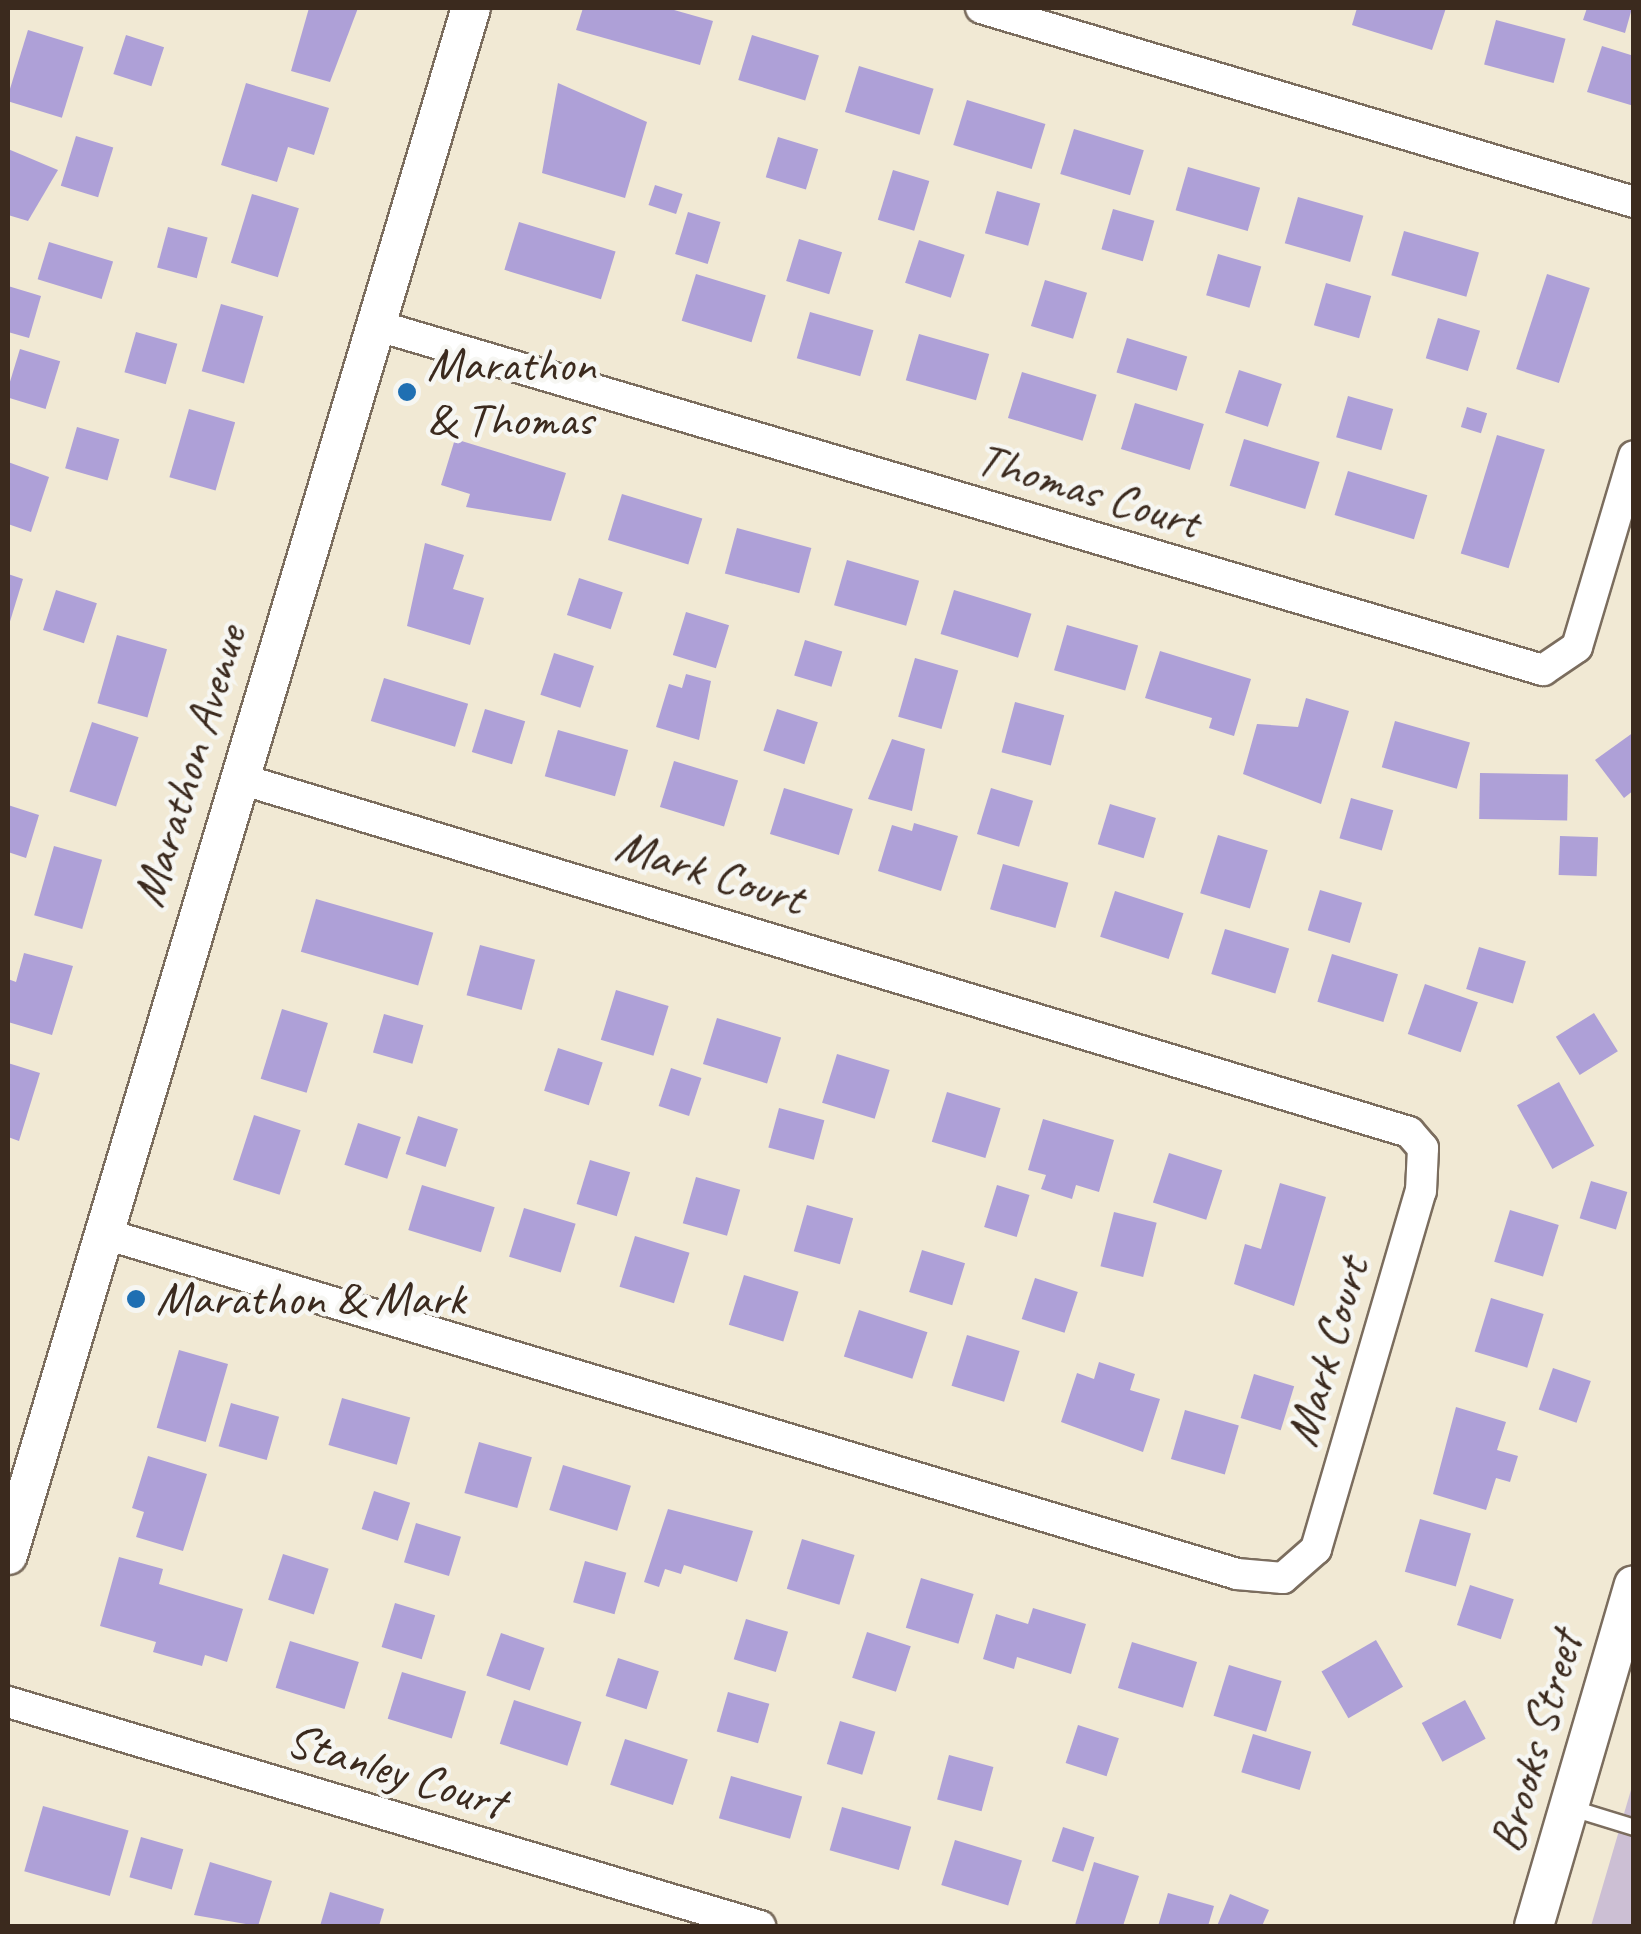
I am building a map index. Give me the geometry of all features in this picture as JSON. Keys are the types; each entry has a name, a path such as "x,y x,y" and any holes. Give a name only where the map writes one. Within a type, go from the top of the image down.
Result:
{"street":[{"name":"Marathon Avenue","path":"8,1555 237,778 471,8"},
{"path":"982,8 1634,202"},
{"name":"Thomas Court","path":"375,325 1544,670 1577,647 1634,456"},
{"name":"Mark Court","path":"102,1233 1237,1574 1284,1578 1316,1549 1421,1191 1424,1148 1409,1132 237,778"},
{"name":"Brooks Street","path":"1534,1926 1634,1585"},
{"name":"Stanley Court","path":"8,1702 760,1926"}],"lane":[{"path":"1569,1807 1634,1826"}],"shaded area":[{"path":"1633,1783 1633,1926 1591,1926"}],"building":[{"path":"309,8 358,8 330,82 291,71"},
{"path":"583,8 667,8 713,21 700,65 576,30"},
{"path":"1357,8 1446,8 1432,50 1352,25"},
{"path":"1587,8 1632,8 1625,33 1583,20"},
{"path":"1496,20 1566,39 1554,83 1484,64"},
{"path":"28,30 83,47 62,118 8,101"},
{"path":"126,35 164,47 151,86 113,74"},
{"path":"752,35 819,55 805,100 738,80"},
{"path":"1602,46 1634,56 1634,106 1587,92"},
{"path":"859,66 934,89 920,135 845,112"},
{"path":"246,83 329,108 314,155 288,147 277,182 221,165"},
{"path":"558,83 647,122 625,198 542,173"},
{"path":"967,100 1045,124 1032,169 953,145"},
{"path":"1074,129 1144,150 1130,195 1060,174"},
{"path":"76,136 113,147 98,197 61,186"},
{"path":"778,137 818,149 806,189 766,177"},
{"path":"8,149 58,170 28,221 8,215"},
{"path":"1188,167 1260,188 1248,231 1176,210"},
{"path":"893,170 929,181 914,231 878,220"},
{"path":"655,185 683,194 676,214 649,205"},
{"path":"997,191 1040,203 1028,246 985,233"},
{"path":"252,194 299,208 278,277 231,263"},
{"path":"1298,197 1363,216 1350,262 1285,243"},
{"path":"1113,209 1154,221 1143,261 1101,249"},
{"path":"688,212 721,222 708,264 675,254"},
{"path":"519,222 616,252 601,299 504,270"},
{"path":"168,227 208,238 197,278 157,268"},
{"path":"1404,231 1479,252 1466,297 1391,275"},
{"path":"799,239 842,252 829,294 786,281"},
{"path":"919,240 965,255 951,298 905,283"},
{"path":"49,242 113,262 102,299 38,279"},
{"path":"1218,254 1261,266 1249,308 1206,295"},
{"path":"696,274 766,295 751,342 682,321"},
{"path":"1547,274 1590,288 1559,383 1516,369"},
{"path":"1045,280 1087,293 1073,339 1031,326"},
{"path":"1326,283 1371,296 1359,338 1314,325"},
{"path":"8,286 41,296 29,338 8,332"},
{"path":"221,304 263,316 244,383 202,371"},
{"path":"810,312 873,330 860,376 797,358"},
{"path":"1438,318 1480,331 1468,371 1426,358"},
{"path":"136,332 177,344 166,384 124,372"},
{"path":"919,334 989,354 976,400 906,380"},
{"path":"1127,338 1187,356 1177,391 1116,372"},
{"path":"20,349 60,361 46,409 8,398"},
{"path":"1239,370 1282,384 1268,427 1225,413"},
{"path":"1022,372 1097,395 1083,441 1008,418"},
{"path":"1348,396 1393,409 1381,450 1336,437"},
{"path":"1135,403 1204,424 1190,470 1121,449"},
{"path":"1467,407 1487,413 1481,433 1461,427"},
{"path":"189,409 235,422 216,490 169,477"},
{"path":"77,427 119,439 107,480 65,468"},
{"path":"1497,435 1545,450 1509,568 1461,554"},
{"path":"455,439 566,473 551,521 466,507 470,494 441,485"},
{"path":"1244,439 1320,462 1305,509 1230,486"},
{"path":"8,462 49,477 31,532 8,524"},
{"path":"1348,471 1427,495 1414,539 1335,515"},
{"path":"622,494 702,519 688,564 608,540"},
{"path":"737,528 811,548 799,593 725,573"},
{"path":"425,543 464,555 453,589 484,598 470,645 407,626"},
{"path":"847,560 919,581 906,626 834,605"},
{"path":"8,574 23,579 8,628"},
{"path":"579,578 623,592 611,629 567,615"},
{"path":"56,590 97,603 84,643 43,630"},
{"path":"954,590 1031,614 1018,658 941,634"},
{"path":"686,612 729,625 716,668 673,655"},
{"path":"1067,625 1138,645 1125,691 1054,670"},
{"path":"117,635 167,649 147,718 97,703"},
{"path":"805,640 842,651 831,687 794,675"},
{"path":"1160,651 1251,679 1234,736 1209,728 1212,718 1145,698"},
{"path":"554,653 594,666 580,708 540,695"},
{"path":"915,658 958,670 941,729 898,717"},
{"path":"686,674 711,681 699,740 656,727 669,684 682,688"},
{"path":"384,678 468,704 455,747 371,721"},
{"path":"1306,698 1349,711 1321,804 1243,774 1257,724 1298,727"},
{"path":"1015,702 1064,715 1051,765 1002,752"},
{"path":"485,709 525,721 512,764 472,752"},
{"path":"777,709 818,722 804,764 763,751"},
{"path":"1395,721 1470,742 1457,789 1382,767"},
{"path":"92,722 139,737 116,807 69,791"},
{"path":"558,730 628,750 615,796 545,776"},
{"path":"1634,732 1634,790 1624,798 1595,760"},
{"path":"892,739 925,749 912,811 868,799"},
{"path":"674,761 738,781 724,826 660,807"},
{"path":"1480,773 1568,775 1567,821 1479,819"},
{"path":"784,788 853,809 839,855 770,834"},
{"path":"991,788 1033,801 1019,847 977,834"},
{"path":"1351,798 1393,810 1382,851 1339,838"},
{"path":"1110,804 1156,818 1144,858 1098,844"},
{"path":"8,805 39,815 26,858 8,852"},
{"path":"914,823 958,836 941,891 878,871 892,825 912,831"},
{"path":"1218,835 1268,850 1250,909 1200,893"},
{"path":"1560,836 1598,837 1597,876 1559,875"},
{"path":"54,846 102,860 82,929 34,915"},
{"path":"1003,864 1068,883 1055,928 990,909"},
{"path":"1320,890 1362,903 1350,943 1308,930"},
{"path":"1115,891 1183,913 1169,959 1100,937"},
{"path":"316,899 433,933 418,985 301,952"},
{"path":"1225,929 1289,949 1275,994 1211,974"},
{"path":"480,945 535,960 522,1010 467,995"},
{"path":"1479,947 1526,961 1513,1003 1466,989"},
{"path":"24,953 73,966 52,1035 8,1022 8,979 16,982"},
{"path":"1332,954 1398,974 1383,1022 1317,1002"},
{"path":"1425,984 1478,1002 1461,1052 1408,1034"},
{"path":"616,990 669,1006 653,1056 601,1040"},
{"path":"282,1009 328,1023 307,1093 261,1079"},
{"path":"1594,1013 1618,1051 1580,1075 1556,1037"},
{"path":"384,1014 423,1025 412,1064 373,1052"},
{"path":"717,1018 781,1038 767,1083 703,1064"},
{"path":"558,1048 603,1063 589,1105 544,1091"},
{"path":"837,1054 890,1070 875,1119 822,1103"},
{"path":"8,1063 40,1073 19,1141 8,1137"},
{"path":"671,1068 701,1078 689,1116 659,1106"},
{"path":"1559,1082 1594,1146 1552,1169 1517,1105"},
{"path":"947,1092 1001,1108 985,1158 932,1142"},
{"path":"779,1108 824,1120 814,1160 768,1148"},
{"path":"254,1115 301,1130 280,1195 233,1180"},
{"path":"418,1116 458,1129 446,1167 406,1154"},
{"path":"1043,1119 1114,1140 1099,1192 1076,1185 1072,1199 1041,1189 1046,1175 1028,1170"},
{"path":"358,1123 401,1137 387,1179 344,1165"},
{"path":"1169,1153 1222,1170 1206,1220 1153,1202"},
{"path":"590,1160 630,1172 617,1216 577,1204"},
{"path":"696,1177 740,1190 727,1236 683,1223"},
{"path":"1591,1181 1627,1192 1616,1229 1580,1218"},
{"path":"1280,1183 1326,1197 1294,1306 1234,1284 1245,1244 1261,1249"},
{"path":"422,1185 495,1207 481,1252 408,1230"},
{"path":"997,1185 1030,1195 1017,1237 984,1227"},
{"path":"807,1205 853,1218 840,1264 794,1251"},
{"path":"524,1208 576,1224 561,1273 509,1257"},
{"path":"1510,1210 1559,1225 1543,1277 1494,1262"},
{"path":"1114,1212 1157,1223 1143,1277 1100,1266"},
{"path":"635,1236 690,1253 674,1303 620,1287"},
{"path":"922,1250 965,1263 952,1305 909,1292"},
{"path":"744,1275 799,1292 783,1341 729,1325"},
{"path":"1035,1278 1078,1292 1065,1333 1022,1319"},
{"path":"1491,1298 1544,1314 1527,1368 1475,1352"},
{"path":"859,1310 927,1332 912,1379 844,1357"},
{"path":"967,1335 1020,1351 1004,1402 952,1386"},
{"path":"179,1350 228,1364 206,1442 157,1428"},
{"path":"1099,1362 1135,1374 1130,1390 1160,1399 1143,1452 1061,1422 1077,1373 1094,1379"},
{"path":"1553,1368 1591,1381 1576,1423 1539,1410"},
{"path":"1254,1374 1294,1386 1281,1430 1241,1418"},
{"path":"342,1398 410,1418 397,1465 328,1445"},
{"path":"231,1403 279,1417 267,1460 219,1446"},
{"path":"1456,1407 1506,1422 1497,1450 1518,1456 1510,1482 1496,1478 1486,1510 1433,1494"},
{"path":"1185,1410 1239,1425 1225,1474 1171,1459"},
{"path":"479,1442 532,1457 517,1508 464,1493"},
{"path":"148,1456 207,1474 183,1551 136,1537 144,1512 132,1508"},
{"path":"563,1465 631,1486 617,1531 549,1510"},
{"path":"374,1491 410,1503 398,1541 362,1529"},
{"path":"668,1509 753,1531 737,1582 684,1565 681,1574 665,1569 659,1587 644,1582"},
{"path":"1420,1519 1471,1534 1456,1586 1405,1572"},
{"path":"416,1523 461,1537 449,1576 404,1562"},
{"path":"802,1539 855,1555 839,1605 787,1589"},
{"path":"283,1554 329,1569 314,1614 268,1600"},
{"path":"119,1557 163,1569 159,1584 243,1609 227,1662 205,1655 202,1666 153,1652 156,1642 100,1626"},
{"path":"585,1561 626,1573 614,1614 573,1602"},
{"path":"921,1578 974,1594 958,1644 906,1628"},
{"path":"1470,1585 1514,1599 1501,1639 1457,1625"},
{"path":"395,1603 435,1615 422,1659 382,1647"},
{"path":"1033,1608 1086,1624 1071,1674 1017,1657 1014,1669 983,1659 996,1614 1028,1624"},
{"path":"746,1619 788,1632 776,1672 734,1659"},
{"path":"867,1632 911,1646 896,1692 852,1678"},
{"path":"501,1633 544,1648 530,1691 486,1676"},
{"path":"1376,1640 1403,1687 1348,1718 1321,1672"},
{"path":"290,1641 359,1662 345,1709 276,1688"},
{"path":"1132,1642 1197,1662 1183,1708 1118,1688"},
{"path":"618,1658 659,1671 647,1709 606,1696"},
{"path":"1229,1665 1282,1681 1266,1732 1214,1716"},
{"path":"402,1672 466,1692 452,1738 388,1719"},
{"path":"728,1692 769,1704 758,1743 717,1731"},
{"path":"514,1700 582,1722 567,1766 500,1744"},
{"path":"1465,1700 1486,1739 1442,1762 1422,1723"},
{"path":"840,1721 875,1732 862,1775 827,1764"},
{"path":"1078,1725 1119,1738 1107,1776 1066,1763"},
{"path":"1253,1734 1311,1752 1300,1790 1241,1772"},
{"path":"625,1739 688,1759 673,1805 610,1785"},
{"path":"949,1755 993,1767 982,1811 937,1799"},
{"path":"731,1776 802,1796 790,1839 719,1818"},
{"path":"43,1806 129,1831 110,1896 24,1871"},
{"path":"842,1807 911,1827 899,1870 830,1850"},
{"path":"1063,1827 1094,1837 1083,1871 1052,1861"},
{"path":"141,1837 183,1849 172,1890 129,1877"},
{"path":"955,1840 1022,1860 1008,1905 941,1885"},
{"path":"210,1862 272,1881 258,1926 194,1915"},
{"path":"1094,1862 1139,1876 1123,1926 1075,1925"},
{"path":"330,1892 384,1909 379,1926 320,1926"},
{"path":"1168,1893 1214,1906 1208,1926 1158,1926"},
{"path":"1230,1894 1269,1910 1262,1926 1217,1926"}],"place":[{"name":"Marathon & Thomas","path":"407,392"},
{"name":"Marathon & Mark","path":"136,1299"}]}
